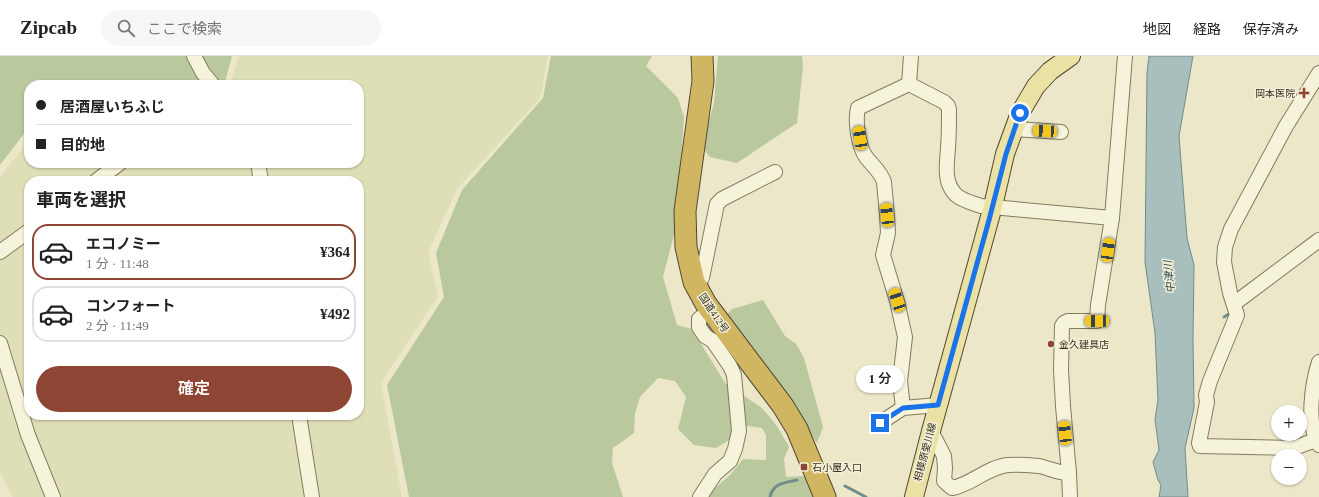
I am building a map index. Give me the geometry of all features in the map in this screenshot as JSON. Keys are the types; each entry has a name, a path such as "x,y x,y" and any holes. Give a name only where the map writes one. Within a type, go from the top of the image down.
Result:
{"highway":[{"name":"国道412号","path":"702,56 703,81 685,211 686,247 694,282 710,310 783,406 797,429 825,497"}],"main road":[{"name":"相模原愛川線","path":"914,497 930,431 1014,129 1020,113 1036,86 1050,71 1071,56"}],"street":[{"path":"194,56 203,73 209,80"},
{"path":"909,84 911,56"},
{"path":"1070,497 1062,392 1062,326 1068,321 1097,321 1098,305 1112,218 1125,56"},
{"path":"1319,73 1286,126 1231,229 1225,248 1224,262 1230,293 1237,315 1210,380 1206,396 1207,402 1199,443 1200,446 1294,448 1318,442 1311,407 1319,362"},
{"path":"909,84 944,102 948,106 946,168 948,180 956,195 967,201 982,206 1112,218"},
{"path":"903,408 900,381 905,337 897,300 883,255 888,233 884,182 882,177 864,155 856,119 858,108 909,84"},
{"path":"1014,129 1061,132"},
{"path":"103,176 113,168"},
{"path":"694,282 702,278 717,204 722,199 775,172"},
{"path":"0,252 24,235"},
{"path":"1234,303 1319,240"},
{"path":"700,497 714,474 730,461 736,449 738,431 734,375 730,366 713,341 705,336 699,327 699,319 710,310"},
{"path":"0,343 28,435 53,497"},
{"path":"880,423 903,408 938,405"},
{"path":"300,420 312,497"},
{"path":"930,431 944,456 944,482 952,488 959,487 983,473 1007,465 1023,464 1039,466 1062,473 1069,473"}],"green space":[{"path":"0,56 232,56 225,80 24,80 24,134 0,165"},
{"path":"239,56 548,56 540,98 457,189 428,252 438,296 381,383 402,497 13,497 0,473 0,177 24,146 24,168 364,168 364,80 232,80"},
{"path":"551,56 652,56 646,66 678,98 684,117 676,227 663,277 677,325 692,329 725,383 762,408 777,426 789,447 784,459 786,477 805,476 812,483 816,497 708,497 711,492 730,475 743,459 766,460 766,435 762,428 734,424 731,439 716,448 694,445 678,429 686,397 675,381 658,378 640,397 635,413 634,433 613,448 612,463 623,497 409,497 387,385 444,297 436,253 462,190 543,98"},
{"path":"718,56 802,56 803,66 797,123 737,163 710,157 702,147 714,103"},
{"path":"763,300 785,336 796,344 804,358 823,427 817,443 725,316 732,309"}],"water":[{"name":"中津川","path":"1149,56 1193,56 1179,136 1187,238 1194,265 1194,408 1185,448 1188,497 1159,497 1161,485 1153,462 1159,450 1155,419 1158,400 1155,333 1145,262 1147,73"}],"waterway":[{"path":"1224,317 1232,312"},
{"path":"770,497 771,492 776,486 797,480"},
{"path":"845,486 866,497"}],"place":[{"name":"岡本医院","path":"1304,93"},
{"name":"金久建具店","path":"1051,344"},
{"name":"石小屋入口","path":"804,467"}],"route":[{"path":"880,423 903,408 938,405 1006,154 1020,113"}]}
